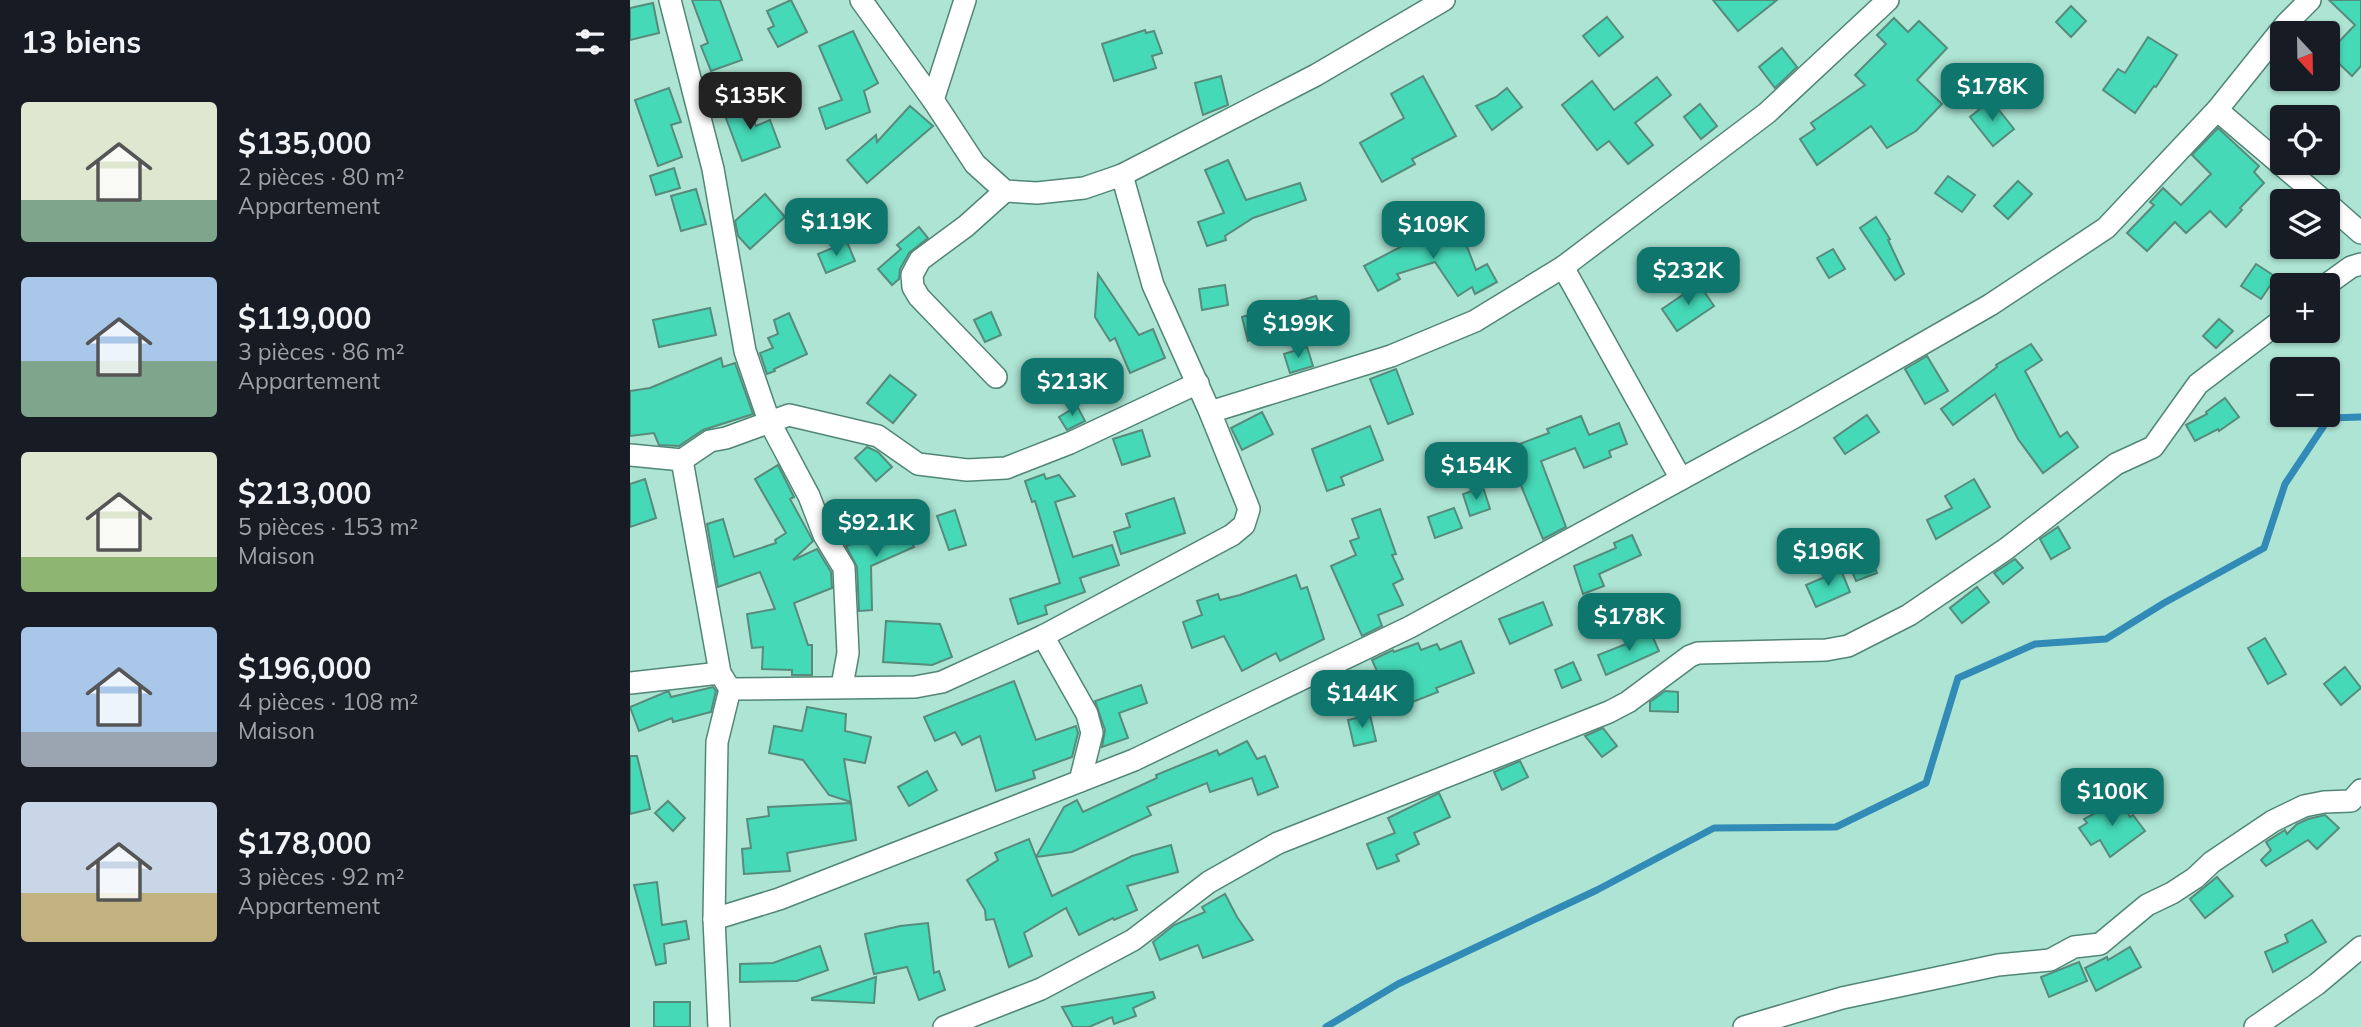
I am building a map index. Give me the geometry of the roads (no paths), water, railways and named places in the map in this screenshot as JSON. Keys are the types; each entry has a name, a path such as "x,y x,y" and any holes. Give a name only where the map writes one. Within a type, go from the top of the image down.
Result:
{"street":[{"path":"670,0 713,169 745,351 769,421 809,496 824,535 844,568 848,653 842,686"},
{"path":"861,0 975,164 1005,191 1037,193 1084,188 1122,176 1316,75 1444,0"},
{"path":"933,100 965,0"},
{"path":"1210,412 1391,356 1475,321 1563,267 1767,113 1888,0"},
{"path":"714,919 779,899 1134,760 1410,627 1681,479 1990,305 2106,228 2217,110 2286,24 2310,0"},
{"path":"2217,110 2310,189"},
{"path":"630,683 725,681 915,687 942,682 1043,636 1232,535 1244,525 1249,509 1198,383 1153,285 1122,176"},
{"path":"996,377 919,297 913,287 912,275 920,260 966,226 1005,191"},
{"path":"2340,215 2361,233"},
{"path":"2340,275 2361,264"},
{"path":"1563,267 1681,479"},
{"path":"944,1027 1041,989 1133,940 1209,882 1278,843 1609,712 1628,702 1698,653 1826,650 1848,646 1909,615 2006,550 2116,464 2152,447 2198,384 2270,329"},
{"path":"630,455 682,460 710,441 726,438 789,415 878,436 918,464 967,470 1006,468 1070,443 1198,383"},
{"path":"682,460 725,681 717,742 714,919 719,1027"},
{"path":"1043,636 1087,715 1092,733 1080,781"},
{"path":"1744,1027 1842,998 1998,965 2050,960 2074,947 2100,944 2147,905 2195,878 2212,862 2273,821 2304,806 2358,800"},
{"path":"2255,1027 2317,984 2361,947"}],"waterway":[{"path":"1326,1027 1398,984 1597,890 1714,828 1836,827 1926,783 1958,678 2035,644 2106,639 2164,603 2264,548 2285,484 2329,418 2361,417"}]}
